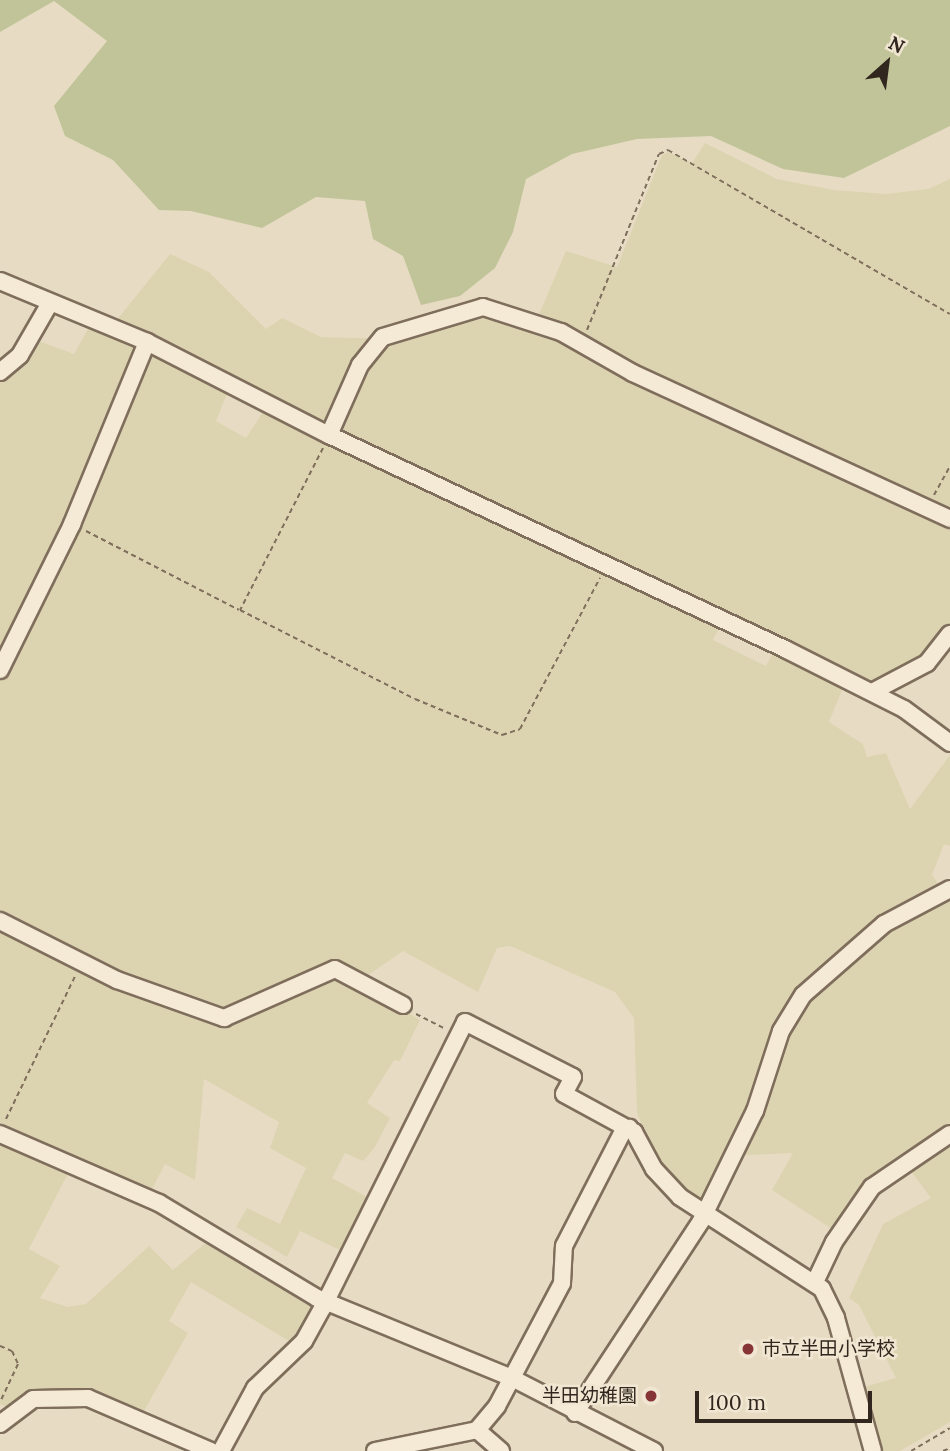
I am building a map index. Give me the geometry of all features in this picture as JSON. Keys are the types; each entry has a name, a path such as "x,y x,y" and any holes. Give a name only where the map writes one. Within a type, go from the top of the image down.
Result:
{"street":[{"path":"0,281 148,342 329,435 605,568 872,692 950,743"},
{"path":"0,372 20,355 50,303"},
{"path":"329,435 360,365 383,337 483,307 561,332 580,345 950,519"},
{"path":"0,670 72,524 148,342"},
{"path":"872,692 927,663 950,634"},
{"path":"575,1413 705,1212 755,1111 780,1031 803,995 884,924 950,889"},
{"path":"0,921 82,963 224,1018 335,969 403,1005"},
{"path":"221,1451 255,1388 304,1341 466,1022 573,1077 564,1094 629,1128 666,1184 815,1282 834,1310 873,1451"},
{"path":"3,1127 159,1203 326,1301 510,1377 575,1413 654,1451"},
{"path":"375,1451 477,1430 562,1283 564,1246 629,1128"},
{"path":"815,1282 834,1242 872,1187 950,1134"},
{"path":"0,1424 33,1399 55,1394 88,1398 211,1451"},
{"path":"477,1430 500,1451"}],"path":[{"path":"580,345 659,154 668,150 950,314"},
{"path":"240,610 329,435"},
{"path":"927,509 950,467"},
{"path":"72,524 415,699 510,735 527,719 605,568"},
{"path":"3,1127 82,963"},
{"path":"403,1005 458,1036"},
{"path":"0,1346 12,1351 18,1364 0,1402"},
{"path":"911,1451 950,1428"},
{"path":"943,1451 950,1448"}],"shaded area":[{"path":"705,143 777,179 834,190 886,194 928,189 950,179 950,626 919,663 871,687 115,322 170,254 209,272 266,329 282,318 321,337 390,339 474,313 534,326 566,251 617,267 662,155 668,152 692,163"},
{"path":"89,327 229,389 216,421 246,438 266,407 349,455 719,628 713,640 766,666 774,650 844,685 829,722 863,744 867,757 886,753 910,809 950,755 950,846 944,844 932,875 950,901 950,1125 873,1177 832,1229 772,1190 793,1153 727,1156 704,1203 676,1183 650,1144 637,1113 634,1018 615,992 510,946 497,948 478,992 403,951 357,983 420,1020 400,1061 394,1060 367,1103 390,1118 375,1147 363,1161 345,1153 332,1178 369,1198 342,1251 300,1231 287,1257 236,1227 247,1208 280,1224 306,1168 270,1148 279,1122 204,1079 195,1180 165,1164 150,1193 75,1160 29,1249 60,1266 40,1298 68,1307 86,1304 149,1246 173,1270 209,1240 317,1303 294,1344 191,1282 169,1321 188,1333 140,1418 98,1398 12,1409 0,1404 0,381 21,366 39,341 74,354"},
{"path":"950,1145 950,1422 900,1451 879,1451 864,1387 896,1378 859,1305 849,1298 883,1224 931,1198 910,1170"}],"green space":[{"path":"0,0 950,0 950,126 844,178 783,169 711,136 637,139 572,154 526,179 513,232 495,268 460,296 421,305 403,256 373,239 365,201 316,197 262,228 191,211 159,210 113,160 65,136 54,106 107,41 54,1 0,32"}],"place":[{"name":"市立半田小学校","path":"748,1349"},
{"name":"半田幼稚園","path":"651,1396"}]}
